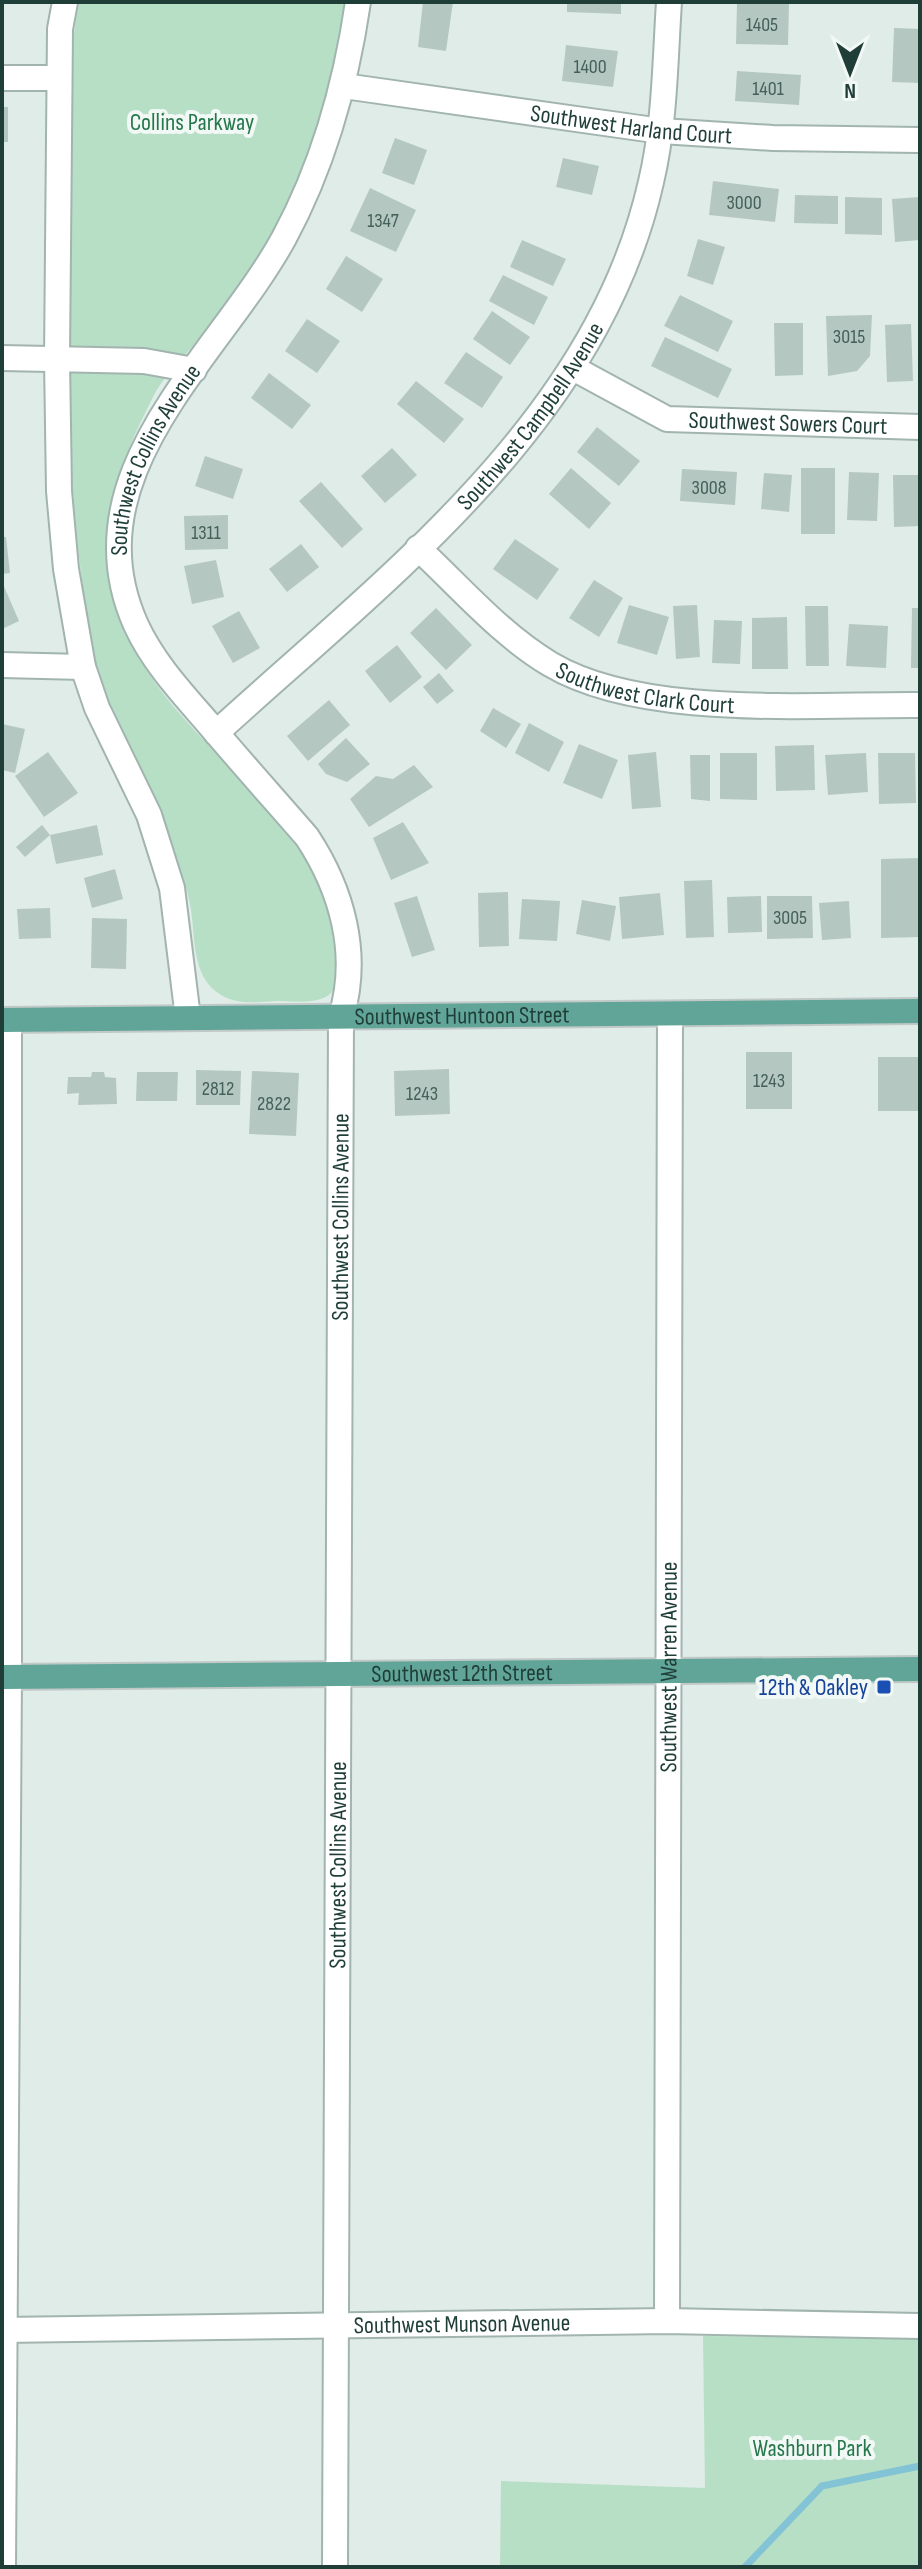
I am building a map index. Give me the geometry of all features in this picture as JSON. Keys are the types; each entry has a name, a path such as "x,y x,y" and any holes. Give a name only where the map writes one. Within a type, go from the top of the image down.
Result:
{"main road":[{"name":"Southwest Huntoon Street","path":"5,1020 920,1011"},
{"name":"Southwest 12th Street","path":"6,1677 920,1669"}],"street":[{"path":"65,2 60,29 57,359 65,553 83,667 97,708 159,841 180,932 188,1018"},
{"name":"Southwest Collins Avenue","path":"335,2567 341,1017 349,989 350,964 337,890 307,837 216,733 150,651 135,623 121,560 120,522 137,458 282,241 311,182 344,86 358,2"},
{"name":"Southwest Campbell Avenue","path":"216,733 469,501 573,368 616,283 637,232 661,131 669,2"},
{"path":"2,78 59,78"},
{"name":"Southwest Harland Court","path":"344,86 661,131 773,138 920,140"},
{"path":"2,358 144,361 194,370"},
{"name":"Southwest Sowers Court","path":"573,368 667,419 920,427"},
{"name":"Southwest Clark Court","path":"418,548 500,627 551,665 604,688 670,701 920,705"},
{"path":"2,665 83,667"},
{"name":"Southwest Warren Avenue","path":"667,2321 670,1014"},
{"path":"3,2567 5,1020"},
{"name":"Southwest Munson Avenue","path":"2,2330 667,2321 920,2326"}],"green space":[{"name":"Collins Parkway","path":"78,2 344,2 335,60 321,117 290,200 231,302 169,373 153,397 124,461 111,507 109,530 109,554 117,602 140,661 168,700 290,835 310,865 325,898 337,975 336,985 330,994 318,1000 240,1002 221,995 204,977 196,954 190,904 178,861 158,809 110,707 94,654 82,578 69,426 73,42"},
{"name":"Washburn Park","path":"703,2336 920,2339 920,2567 500,2567 501,2481 705,2488"}],"building":[{"path":"423,2 453,2 446,51 418,47"},
{"path":"567,2 621,2 621,14 567,12"},
{"path":"737,3 789,4 788,45 736,44"},
{"path":"894,28 920,29 920,83 892,82"},
{"path":"566,45 618,51 613,87 562,81"},
{"path":"737,71 801,75 799,105 735,101"},
{"path":"2,107 8,107 8,142 2,142"},
{"path":"395,138 427,150 414,185 382,173"},
{"path":"563,158 599,166 592,195 556,187"},
{"path":"713,181 779,189 775,222 709,215"},
{"path":"370,188 416,210 396,252 350,231"},
{"path":"795,195 838,196 838,224 794,223"},
{"path":"845,197 882,198 882,235 845,234"},
{"path":"920,197 920,240 895,242 892,199"},
{"path":"698,239 725,247 713,285 687,276"},
{"path":"522,240 566,259 553,286 510,267"},
{"path":"346,256 383,279 362,312 326,289"},
{"path":"503,275 548,297 534,325 489,301"},
{"path":"680,295 733,321 718,352 664,326"},
{"path":"492,311 530,337 510,365 473,339"},
{"path":"872,315 870,356 857,371 828,376 826,316"},
{"path":"307,319 340,341 317,373 285,351"},
{"path":"774,323 803,323 803,375 775,376"},
{"path":"911,324 913,381 887,382 885,325"},
{"path":"665,337 732,369 718,398 651,366"},
{"path":"466,352 503,377 482,408 444,383"},
{"path":"269,373 311,405 292,429 251,398"},
{"path":"416,381 464,419 444,443 397,404"},
{"path":"597,427 640,461 619,486 577,452"},
{"path":"392,448 417,475 385,503 361,476"},
{"path":"205,456 243,469 233,499 195,486"},
{"path":"571,468 611,503 589,529 549,494"},
{"path":"801,468 835,468 835,534 801,534"},
{"path":"682,469 737,472 735,505 680,501"},
{"path":"849,472 879,473 877,521 847,520"},
{"path":"764,473 792,475 789,512 761,509"},
{"path":"893,475 920,475 920,526 894,527"},
{"path":"321,482 363,529 342,548 299,501"},
{"path":"228,515 228,549 185,550 184,516"},
{"path":"2,537 6,537 10,573 2,574"},
{"path":"515,539 559,569 537,600 493,569"},
{"path":"301,544 319,567 287,592 269,569"},
{"path":"216,560 224,597 192,604 184,566"},
{"path":"594,580 623,598 599,637 569,618"},
{"path":"2,582 19,621 2,629"},
{"path":"629,605 669,617 657,655 617,643"},
{"path":"697,605 700,657 676,659 673,606"},
{"path":"805,606 828,606 829,666 806,666"},
{"path":"436,608 472,645 446,670 410,633"},
{"path":"912,608 920,608 920,668 911,668"},
{"path":"239,611 260,648 233,663 212,626"},
{"path":"787,617 788,669 752,669 752,618"},
{"path":"714,620 742,621 740,664 712,663"},
{"path":"849,624 888,626 886,668 846,666"},
{"path":"397,645 422,677 390,703 365,671"},
{"path":"439,673 454,691 437,704 423,687"},
{"path":"329,700 350,725 308,761 287,736"},
{"path":"493,708 521,724 506,748 480,731"},
{"path":"529,723 564,742 549,772 515,753"},
{"path":"2,724 25,729 15,773 2,770"},
{"path":"346,738 370,764 347,782 326,774 318,764"},
{"path":"579,744 618,760 602,799 563,783"},
{"path":"814,745 815,790 776,791 775,746"},
{"path":"48,752 78,793 44,817 15,776"},
{"path":"656,752 661,807 632,809 628,755"},
{"path":"720,753 757,753 757,800 720,799"},
{"path":"866,753 868,792 828,795 825,755"},
{"path":"878,753 915,753 916,803 879,804"},
{"path":"690,755 710,755 710,801 691,799"},
{"path":"414,765 433,787 369,827 350,799 376,776 393,779"},
{"path":"403,822 429,863 391,880 373,838"},
{"path":"42,825 50,835 25,857 16,847"},
{"path":"97,825 103,855 56,864 50,835"},
{"path":"920,858 920,937 881,938 881,859"},
{"path":"115,869 123,899 92,908 84,878"},
{"path":"712,880 714,937 686,938 684,881"},
{"path":"508,892 509,946 479,947 478,893"},
{"path":"660,893 664,935 622,939 619,897"},
{"path":"417,896 435,950 412,957 394,903"},
{"path":"761,896 762,932 728,933 727,897"},
{"path":"767,896 812,896 813,938 767,939"},
{"path":"522,899 560,901 557,941 519,939"},
{"path":"582,900 616,906 610,941 576,934"},
{"path":"849,901 851,938 822,940 819,903"},
{"path":"50,908 51,938 19,939 17,909"},
{"path":"92,918 127,919 126,969 91,968"},
{"path":"746,1052 792,1052 792,1109 746,1109"},
{"path":"878,1057 920,1057 920,1111 878,1111"},
{"path":"449,1069 450,1114 395,1116 394,1071"},
{"path":"196,1070 241,1071 240,1105 196,1105"},
{"path":"252,1071 299,1073 296,1136 249,1134"},
{"path":"92,1072 104,1072 105,1077 116,1078 117,1104 78,1105 79,1093 67,1094 68,1077 91,1077"},
{"path":"137,1072 178,1072 177,1101 136,1101"}],"waterway":[{"path":"745,2567 822,2486 920,2466"}],"place":[{"name":"12th & Oakley","path":"884,1687"}]}
